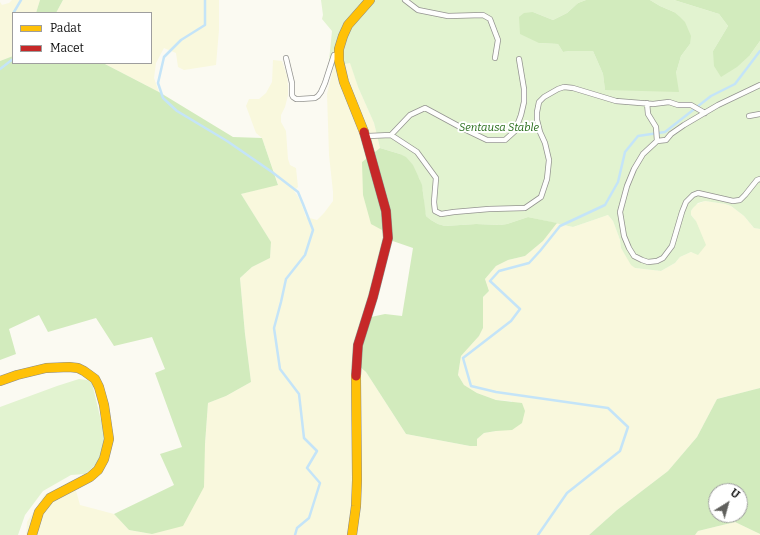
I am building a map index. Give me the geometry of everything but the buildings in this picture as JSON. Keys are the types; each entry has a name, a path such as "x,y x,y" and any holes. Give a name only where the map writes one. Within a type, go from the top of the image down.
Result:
{"street":[{"path":"352,535 356,506 356,380 358,345 373,297 388,238 386,211 366,136 344,82 339,61 339,49 348,25 370,0"},
{"path":"0,381 46,368 78,368 95,380 99,387 104,405 109,439 104,460 98,470 90,477 50,498 39,512 32,535"}],"lane":[{"path":"405,0 418,10 448,16 483,15 490,19 498,40 495,58"},
{"path":"286,58 292,83 292,95 300,99 315,98 321,92 336,49 341,43"},
{"path":"391,135 410,115 425,108 488,140 505,140 515,131 521,116 524,102 524,89 519,59"},
{"path":"657,139 666,140 671,134 703,112 760,85"},
{"path":"366,136 391,135 417,152 436,178 434,202 435,211 441,214 488,209 525,208 540,197 547,179 549,160 545,143 540,132 537,112 539,102 544,97 558,89 568,87 573,88 616,101 653,104 670,102 678,105 691,105 703,112"},
{"path":"647,103 648,114 656,127 657,139 643,154 634,169 627,186 620,212 624,236 634,256 648,262 657,261 668,253 672,246 678,222 686,202 693,195 698,193 733,201 740,200 757,180 760,179"},
{"path":"749,116 760,114"}],"green space":[{"path":"12,0 40,0 36,12 12,12 12,56 0,61 0,2 2,5 9,3"},
{"path":"40,0 63,0 57,12 36,12"},
{"path":"63,0 219,0 219,30 216,65 184,70 178,67 176,53 164,48 156,63 154,78 159,92 105,64 152,64 152,12 57,12"},
{"name":"Sentausa Stable","path":"321,0 586,0 578,3 567,13 553,20 533,12 539,43 558,44 563,52 593,51 603,74 605,90 676,73 681,56 690,44 674,12 650,0 674,0 719,14 728,26 713,51 750,55 760,41 760,229 754,228 744,216 731,206 705,201 698,203 691,211 691,215 696,221 706,245 698,255 691,252 680,257 675,263 661,271 635,268 631,265 621,248 620,240 613,221 608,215 573,227 528,217 500,225 476,224 445,226 438,224 426,216 423,192 419,178 400,154 380,148 374,123 358,87 350,63 334,66 329,61 332,31 322,19 323,15"},
{"path":"586,0 650,0 674,12 680,17 685,22 691,36 690,44 681,56 676,73 679,92 605,90 603,74 593,51 563,52 558,44 539,43 520,34 519,17 524,13 533,12 553,20 567,13 578,3"},
{"path":"674,0 760,0 760,41 750,55 737,67 721,77 714,66 713,51 728,26 719,14"},
{"path":"12,56 12,64 105,64 159,92 233,137 262,138 278,185 241,194 271,242 270,258 252,267 240,278 251,382 226,396 208,403 204,487 183,526 152,534 129,530 114,514 174,485 160,454 182,447 155,373 165,369 152,337 114,346 96,318 48,332 39,315 9,329 16,354 0,360 0,61"},
{"path":"273,60 282,61 287,76 288,95 281,115 281,122 286,131 288,159 290,165 296,168 298,187 294,191 301,202 306,217 317,220 333,201 329,155 327,94 334,66 350,62 358,87 374,123 380,148 362,162 384,238 360,367 366,372 406,434 477,446 477,439 484,433 496,431 512,401 496,400 477,393 464,385 458,375 461,356 479,336 483,328 483,297 489,291 485,279 496,266 508,260 525,256 543,241 557,223 573,227 608,215 613,221 620,240 621,248 635,268 661,271 675,263 680,257 691,252 694,253 696,221 691,215 691,211 695,205 705,201 731,206 744,216 754,228 760,229 760,388 717,399 697,437 668,471 617,510 589,535 26,535 27,522 44,495 73,480 80,505 114,514 129,530 152,534 205,444 208,403 226,396 251,382 240,278 252,267 270,258 271,242 241,194 278,184 262,138 256,133 246,106 249,99 259,99 266,93 272,82"},
{"path":"380,148 406,157 413,165 422,185 426,216 438,224 445,226 476,224 500,225 528,217 557,223 543,241 525,256 508,260 496,266 485,279 489,291 483,297 483,328 479,336 461,356 458,375 464,385 477,393 496,400 522,403 525,411 522,423 512,430 484,433 477,439 477,446 406,434 366,372 360,367 364,337 371,317 385,314 402,316 413,248 384,238 382,230 371,224 363,195 362,162"},
{"path":"79,379 87,380 92,383 105,437 99,462 85,474 71,475 43,491 25,515 18,535 0,535 0,407"},
{"path":"760,388 760,534 737,523 748,523 748,483 708,483 708,523 731,523 698,531 695,535 589,535 617,510 668,471 697,437 717,399"},
{"path":"731,523 737,523 760,535 695,535 698,531"}],"waterway":[{"path":"14,12 21,0"},
{"path":"205,0 205,25 181,40 164,57 158,83 163,98 177,111 227,141 298,192 313,230 305,255 286,279 274,328 280,369 299,394 304,438 317,451 307,468 320,483 309,518 297,528 295,535"},
{"path":"538,535 567,493 620,451 628,427 608,408 496,392 471,386 463,358 511,321 520,309 490,281 499,271 529,263 560,226 605,205 618,182 625,152 638,136 665,132 711,96 735,84 760,51"},
{"path":"0,69 12,60"}],"traffic: slow":[{"path":"364,132 344,82 339,61 339,49 348,25 370,0"},
{"path":"0,381 46,368 78,368 95,379 104,405 109,439 104,459 98,470 90,477 50,498 39,512 32,535"},
{"path":"352,535 356,506 357,480 356,376"}],"traffic: jam":[{"path":"356,376 358,345 373,297 388,238 386,211 364,132"}]}
